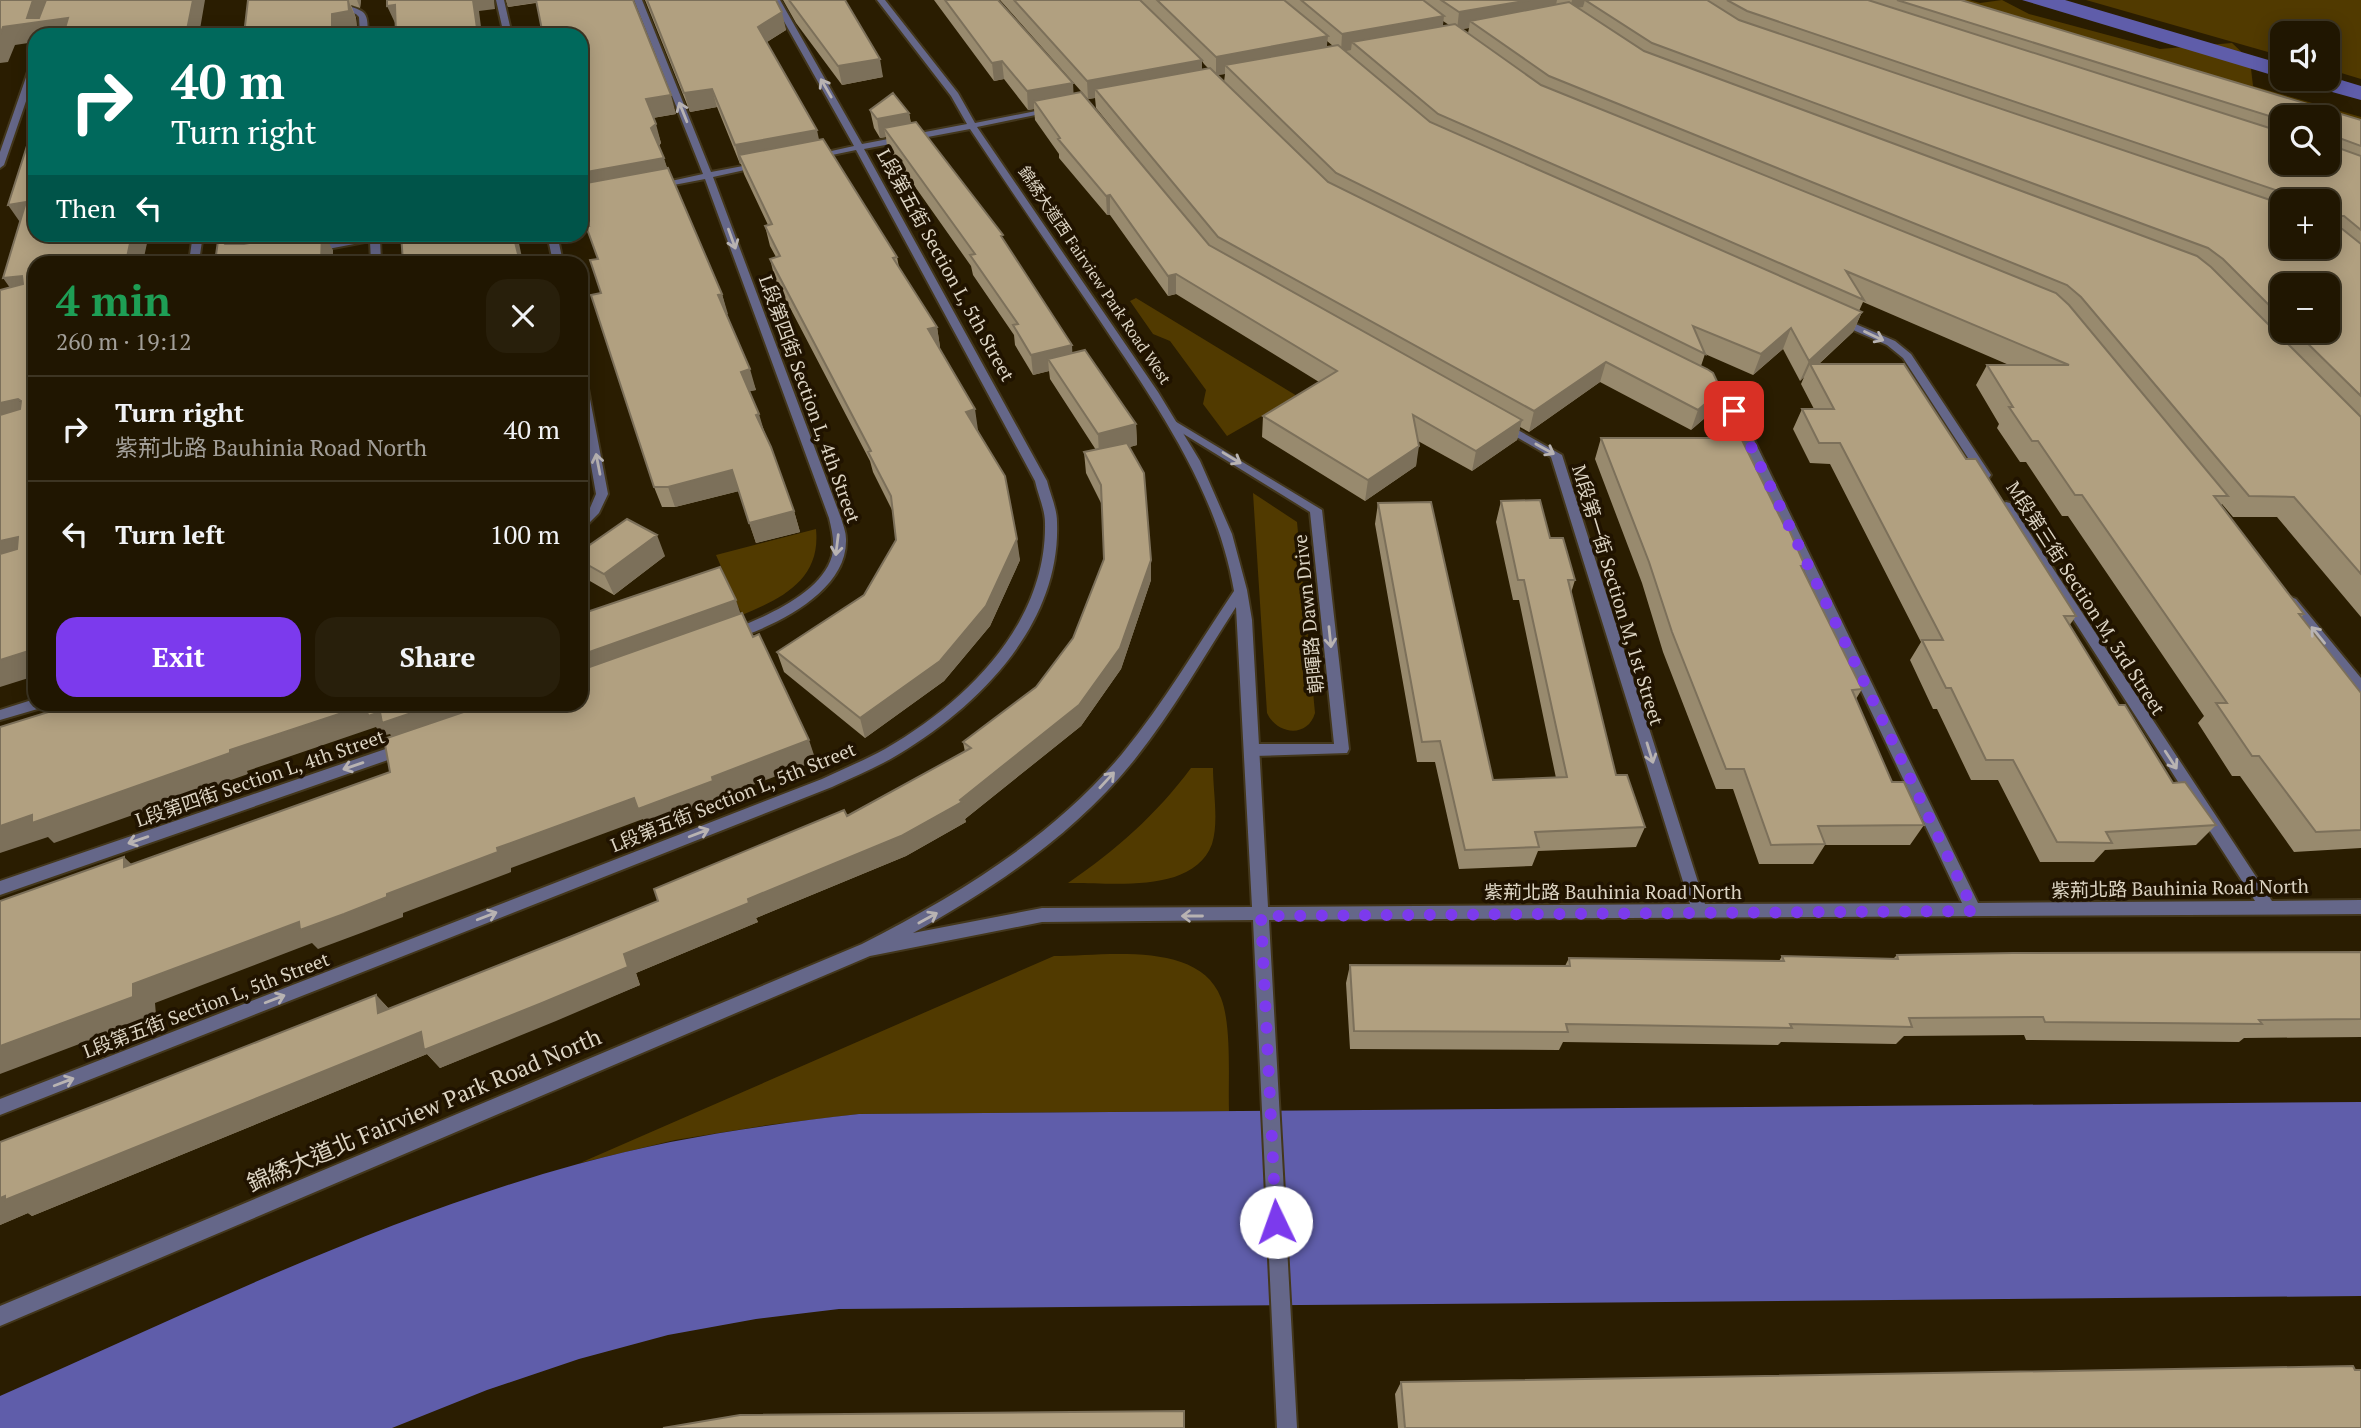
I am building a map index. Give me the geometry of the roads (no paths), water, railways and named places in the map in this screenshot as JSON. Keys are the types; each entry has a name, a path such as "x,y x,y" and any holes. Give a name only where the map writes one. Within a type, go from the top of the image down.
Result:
{"street":[{"path":"308,0 359,12 363,17 364,28"},
{"path":"500,0 506,28"},
{"name":"L段第四街 Section L, 4th Street","path":"638,0 708,176 835,518 840,541 833,567 813,592 784,614 720,639"},
{"name":"L段第五街 Section L, 5th Street","path":"0,1107 827,783 897,748 917,734 956,706 1002,660 1033,613 1049,566 1051,521 1041,481 776,0"},
{"name":"錦綉大道西 Fairview Park Road West","path":"881,0 955,95 972,126 1173,423 1192,452 1222,516 1241,590 1253,750 1287,1428"},
{"path":"0,165 28,83"},
{"path":"809,156 1060,110"},
{"path":"644,187 771,164"},
{"path":"295,253 347,242"},
{"name":"M段第三街 Section M, 3rd Street","path":"1830,316 1891,344 1912,363 2268,908"},
{"path":"1692,378 1723,397 1734,411 1974,911"},
{"name":"M段第一街 Section M, 1st Street","path":"1486,415 1556,455 1700,912"},
{"path":"588,417 602,494 595,510 588,517"},
{"name":"朝暉路 Dawn Drive","path":"1173,423 1316,510 1342,749 1253,750"},
{"path":"868,949 982,887 1073,815 1111,777 1142,739 1241,590"},
{"path":"2282,591 2361,688"},
{"path":"0,715 28,707"},
{"name":"L段第四街 Section L, 4th Street","path":"0,888 416,744"},
{"name":"紫荊北路 Bauhinia Road North","path":"868,949 1042,915 1261,916 2361,907"},
{"name":"錦綉大道北 Fairview Park Road North","path":"0,1316 868,949"}]}
